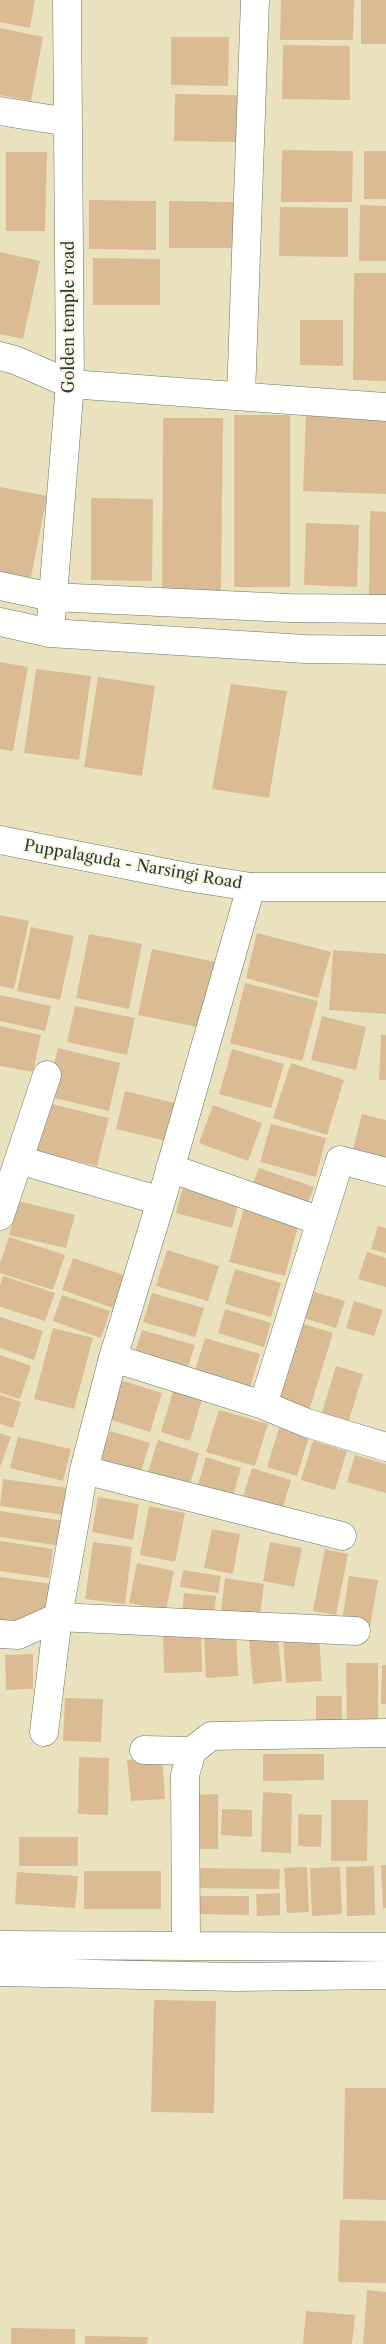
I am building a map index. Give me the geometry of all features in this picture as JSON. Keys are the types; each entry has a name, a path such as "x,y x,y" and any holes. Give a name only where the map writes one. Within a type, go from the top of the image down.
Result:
{"street":[{"name":"Golden temple road","path":"50,633 70,384 67,0"},
{"path":"241,396 255,0"},
{"path":"0,111 68,122"},
{"path":"0,356 15,360 70,384 386,407"},
{"path":"0,586 52,597 289,608 386,609"},
{"path":"0,622 50,633 305,649 386,650"},
{"name":"Puppalaguda - Narsingi Road","path":"0,840 187,877 251,887 386,887"},
{"path":"44,1732 58,1617 84,1470 113,1358 161,1201 251,887"},
{"path":"0,1213 47,1075"},
{"path":"19,1160 161,1201"},
{"path":"263,1405 340,1160 386,1172"},
{"path":"170,1168 320,1221"},
{"path":"113,1358 263,1405 307,1423 386,1447"},
{"path":"84,1470 342,1536"},
{"path":"0,1634 18,1635 58,1617 356,1631"},
{"path":"144,1750 192,1750 211,1736 386,1733"},
{"path":"186,1944 185,1775 192,1750"},
{"path":"0,1945 186,1944 386,1947"},
{"path":"0,1972 236,1977 386,1975"}],"building":[{"path":"0,0 35,0 30,28 0,22"},
{"path":"281,0 354,0 353,40 280,40"},
{"path":"361,0 386,0 386,44 361,44"},
{"path":"0,28 43,37 31,101 0,95"},
{"path":"171,37 229,37 228,86 171,85"},
{"path":"283,45 350,46 350,100 282,99"},
{"path":"175,94 238,95 237,142 174,141"},
{"path":"282,150 353,151 352,202 281,202"},
{"path":"364,151 386,151 386,199 364,199"},
{"path":"6,152 47,152 45,231 6,231"},
{"path":"89,200 156,201 156,250 89,249"},
{"path":"169,201 234,202 233,248 169,248"},
{"path":"360,205 386,206 386,261 359,261"},
{"path":"280,207 348,208 348,257 279,256"},
{"path":"0,252 40,261 23,339 0,334"},
{"path":"93,258 160,259 160,305 93,305"},
{"path":"354,273 386,273 386,381 353,380"},
{"path":"300,320 343,320 343,366 300,365"},
{"path":"234,415 290,415 290,587 234,587"},
{"path":"306,415 386,418 386,494 303,491"},
{"path":"163,418 223,418 221,590 162,590"},
{"path":"0,487 47,496 29,587 0,581"},
{"path":"91,498 153,499 152,581 91,580"},
{"path":"370,511 386,512 386,595 369,595"},
{"path":"306,523 359,525 357,587 304,585"},
{"path":"0,662 28,667 13,751 0,749"},
{"path":"36,669 91,676 79,760 24,753"},
{"path":"98,677 155,686 142,776 84,767"},
{"path":"231,684 287,691 269,798 212,789"},
{"path":"0,915 29,921 14,989 0,986"},
{"path":"31,927 74,936 60,1000 17,991"},
{"path":"257,933 331,952 318,998 246,978"},
{"path":"89,934 142,944 129,1009 76,998"},
{"path":"152,949 221,963 207,1029 138,1015"},
{"path":"333,950 386,954 386,1014 329,1010"},
{"path":"245,983 318,1001 302,1061 230,1043"},
{"path":"0,995 51,1006 45,1031 0,1021"},
{"path":"75,1006 135,1018 127,1055 67,1042"},
{"path":"322,1016 366,1027 356,1070 311,1060"},
{"path":"0,1026 41,1035 33,1072 0,1066"},
{"path":"381,1035 386,1035 386,1080 379,1080"},
{"path":"58,1048 120,1063 109,1111 46,1096"},
{"path":"232,1049 284,1064 271,1108 219,1094"},
{"path":"291,1063 344,1080 327,1135 273,1118"},
{"path":"125,1091 175,1103 166,1141 116,1129"},
{"path":"48,1103 109,1118 97,1166 36,1151"},
{"path":"213,1105 262,1123 248,1161 199,1143"},
{"path":"362,1114 386,1120 386,1160 352,1154"},
{"path":"271,1124 326,1138 316,1177 260,1162"},
{"path":"259,1168 314,1187 304,1214 249,1194"},
{"path":"185,1179 241,1194 232,1228 176,1213"},
{"path":"18,1201 75,1215 66,1248 9,1235"},
{"path":"245,1204 300,1219 285,1276 229,1262"},
{"path":"378,1226 386,1228 386,1253 371,1249"},
{"path":"9,1237 65,1255 53,1290 0,1273 0,1263"},
{"path":"167,1250 219,1266 208,1301 156,1286"},
{"path":"367,1252 386,1258 386,1287 358,1279"},
{"path":"73,1258 124,1275 113,1308 62,1290"},
{"path":"235,1269 281,1283 271,1317 225,1304"},
{"path":"3,1276 55,1293 45,1321 0,1307 0,1285"},
{"path":"308,1290 345,1301 336,1328 300,1317"},
{"path":"152,1293 204,1308 195,1337 143,1322"},
{"path":"62,1295 110,1311 101,1338 53,1321"},
{"path":"354,1301 383,1310 374,1336 346,1328"},
{"path":"225,1309 271,1323 264,1347 218,1333"},
{"path":"0,1317 43,1331 34,1360 0,1348"},
{"path":"297,1322 333,1333 309,1411 274,1400"},
{"path":"53,1328 93,1338 74,1409 34,1399"},
{"path":"142,1330 195,1345 187,1370 134,1355"},
{"path":"205,1338 260,1354 248,1394 193,1377"},
{"path":"0,1355 31,1366 20,1399 0,1393"},
{"path":"336,1366 363,1374 347,1427 320,1419"},
{"path":"120,1380 162,1393 150,1432 108,1419"},
{"path":"173,1391 202,1399 190,1441 161,1432"},
{"path":"0,1395 21,1402 13,1428 0,1424"},
{"path":"219,1410 268,1424 255,1466 206,1452"},
{"path":"279,1428 309,1437 297,1476 267,1467"},
{"path":"110,1431 150,1443 138,1480 98,1468"},
{"path":"0,1433 11,1437 0,1467"},
{"path":"18,1437 71,1449 63,1481 10,1468"},
{"path":"158,1440 199,1453 187,1494 145,1482"},
{"path":"313,1441 347,1451 335,1490 301,1480"},
{"path":"355,1455 386,1464 386,1493 347,1482"},
{"path":"206,1457 241,1468 230,1506 195,1495"},
{"path":"252,1468 291,1480 280,1518 240,1506"},
{"path":"3,1479 68,1488 64,1515 0,1506"},
{"path":"98,1497 139,1504 133,1540 92,1532"},
{"path":"149,1506 185,1513 175,1562 140,1555"},
{"path":"0,1511 64,1521 61,1546 0,1537"},
{"path":"212,1529 240,1534 233,1574 204,1568"},
{"path":"0,1541 53,1549 49,1578 0,1571"},
{"path":"93,1542 132,1547 125,1604 85,1599"},
{"path":"270,1542 302,1548 294,1587 263,1581"},
{"path":"325,1549 348,1554 336,1615 313,1611"},
{"path":"137,1563 174,1571 166,1610 129,1603"},
{"path":"183,1570 221,1576 218,1593 180,1587"},
{"path":"349,1576 378,1580 370,1626 342,1621"},
{"path":"0,1577 51,1584 49,1606 15,1624 0,1622"},
{"path":"225,1578 264,1584 260,1617 221,1611"},
{"path":"184,1593 216,1596 214,1616 182,1613"},
{"path":"201,1626 202,1672 164,1673 163,1627"},
{"path":"236,1631 238,1676 206,1678 204,1633"},
{"path":"319,1635 322,1681 286,1683 283,1638"},
{"path":"278,1638 282,1681 253,1684 249,1640"},
{"path":"33,1654 33,1689 6,1690 5,1655"},
{"path":"346,1663 378,1663 378,1726 347,1727"},
{"path":"382,1665 386,1665 386,1704 381,1704"},
{"path":"316,1696 342,1696 342,1729 316,1729"},
{"path":"65,1698 103,1699 101,1742 63,1741"},
{"path":"263,1754 324,1754 324,1780 263,1781"},
{"path":"79,1757 109,1758 108,1815 78,1814"},
{"path":"162,1757 165,1799 131,1801 127,1760"},
{"path":"263,1792 292,1794 291,1853 261,1852"},
{"path":"218,1794 218,1849 190,1849 190,1795"},
{"path":"331,1800 368,1800 367,1861 331,1861"},
{"path":"222,1809 252,1810 252,1837 221,1835"},
{"path":"298,1814 322,1815 321,1847 298,1846"},
{"path":"19,1837 78,1837 78,1866 19,1866"},
{"path":"381,1865 386,1865 386,1908 383,1909"},
{"path":"374,1866 375,1915 347,1916 346,1867"},
{"path":"307,1867 309,1912 287,1913 284,1868"},
{"path":"340,1867 342,1914 312,1916 310,1868"},
{"path":"189,1868 280,1869 279,1889 190,1888"},
{"path":"84,1871 161,1871 161,1909 84,1909"},
{"path":"17,1872 78,1876 75,1908 15,1904"},
{"path":"280,1893 280,1915 257,1916 256,1894"},
{"path":"193,1896 249,1896 249,1915 193,1914"},
{"path":"154,2000 216,2001 214,2113 151,2112"},
{"path":"345,2088 386,2088 386,2200 343,2199"},
{"path":"340,2220 386,2221 386,2283 338,2282"},
{"path":"367,2290 386,2292 386,2344 363,2344"},
{"path":"306,2311 355,2315 352,2344 303,2344"},
{"path":"11,2328 75,2329 75,2344 11,2344"},
{"path":"85,2336 148,2337 147,2344 85,2344"}]}
